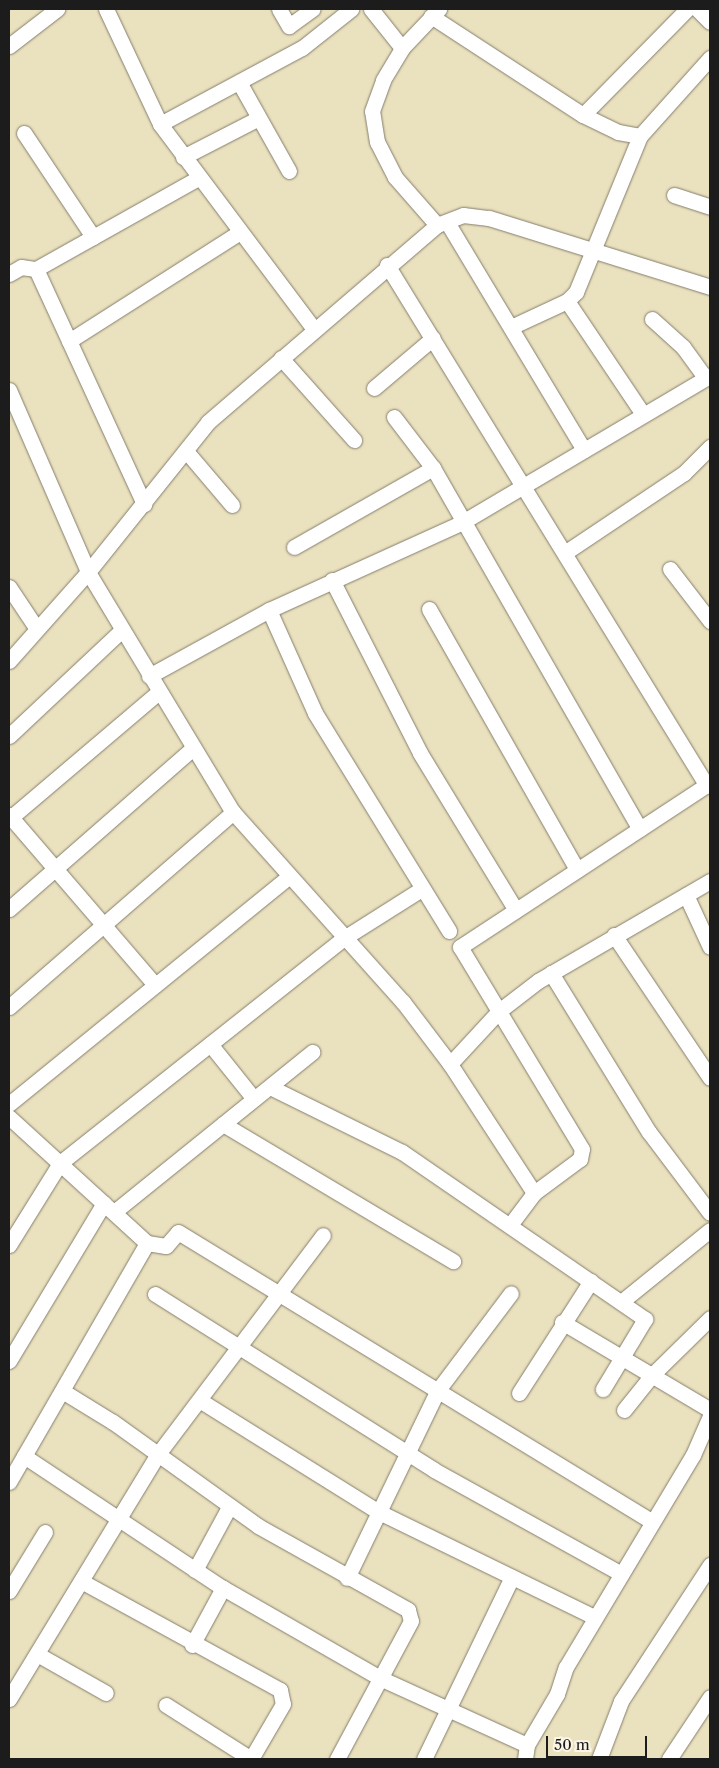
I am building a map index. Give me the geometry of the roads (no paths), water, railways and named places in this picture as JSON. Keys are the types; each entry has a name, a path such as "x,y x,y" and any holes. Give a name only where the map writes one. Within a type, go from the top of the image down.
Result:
{"street":[{"path":"9,46 56,9"},
{"path":"106,9 160,124 198,178 314,328"},
{"path":"279,9 289,26 312,9"},
{"path":"160,124 302,48 351,9"},
{"path":"371,9 402,48"},
{"path":"583,114 687,9"},
{"path":"697,9 710,22"},
{"path":"584,450 511,327 442,223 395,177 377,142 372,111 383,80 402,48 435,12 583,114 618,132 640,136"},
{"path":"511,327 567,302 594,250 640,136 710,58"},
{"path":"239,82 289,171"},
{"path":"183,157 259,118"},
{"path":"24,133 93,237"},
{"path":"9,274 21,268 36,269 198,178"},
{"path":"674,195 710,206"},
{"path":"9,661 88,572 208,422 387,265 442,223 463,215 489,218 710,286"},
{"path":"69,341 240,232"},
{"path":"387,265 526,486 708,784 460,947 582,1149 580,1159 534,1193 510,1225"},
{"path":"36,269 144,504"},
{"path":"567,302 643,414"},
{"path":"149,676 269,610 461,523 526,486 707,376 683,347 652,319"},
{"path":"374,388 433,338"},
{"path":"281,358 354,440"},
{"path":"9,390 88,572 232,812 288,877 403,1002 450,1064 534,1193"},
{"path":"394,417 433,468 461,523 640,829"},
{"path":"566,552 684,473 710,448"},
{"path":"186,451 232,505"},
{"path":"294,547 433,468"},
{"path":"670,569 710,621"},
{"path":"332,580 420,753 516,910"},
{"path":"9,586 37,629"},
{"path":"429,609 577,870"},
{"path":"269,610 314,713 420,890 448,931"},
{"path":"9,736 122,630"},
{"path":"155,985 54,866 9,817 159,692"},
{"path":"9,909 54,866 194,748"},
{"path":"9,1007 232,812"},
{"path":"9,1104 288,877"},
{"path":"450,1064 499,1011 551,973 614,934 710,881"},
{"path":"9,1245 60,1163 344,938 420,890"},
{"path":"686,895 710,947"},
{"path":"614,934 710,1078"},
{"path":"551,973 649,1132 710,1213"},
{"path":"210,1044 254,1099"},
{"path":"9,1360 109,1207 223,1124 312,1052"},
{"path":"270,1087 402,1152 591,1280 645,1319 603,1389"},
{"path":"10,1121 60,1163 147,1243 166,1246 178,1232 651,1521"},
{"path":"223,1124 453,1261"},
{"path":"621,1302 710,1230"},
{"path":"9,1699 81,1581 117,1517 158,1454 201,1401 279,1292 323,1235"},
{"path":"9,1482 64,1392 147,1243"},
{"path":"519,1393 562,1322 591,1280"},
{"path":"347,1578 377,1512 438,1390 511,1293"},
{"path":"155,1294 406,1453 620,1573"},
{"path":"624,1410 652,1375 710,1318"},
{"path":"562,1322 710,1410"},
{"path":"64,1392 158,1454 229,1507 347,1578 408,1610 411,1621 382,1679 337,1759"},
{"path":"201,1401 377,1512 594,1617"},
{"path":"24,1456 223,1588 382,1679 450,1710 526,1752 594,1617 710,1416"},
{"path":"196,1570 229,1507"},
{"path":"9,1591 45,1532"},
{"path":"599,1759 621,1701 710,1565"},
{"path":"424,1759 450,1710 512,1577"},
{"path":"81,1581 192,1645 283,1694 283,1704 251,1759 166,1706"},
{"path":"192,1645 223,1588"},
{"path":"37,1654 106,1693"},
{"path":"669,1759 710,1697"}]}
